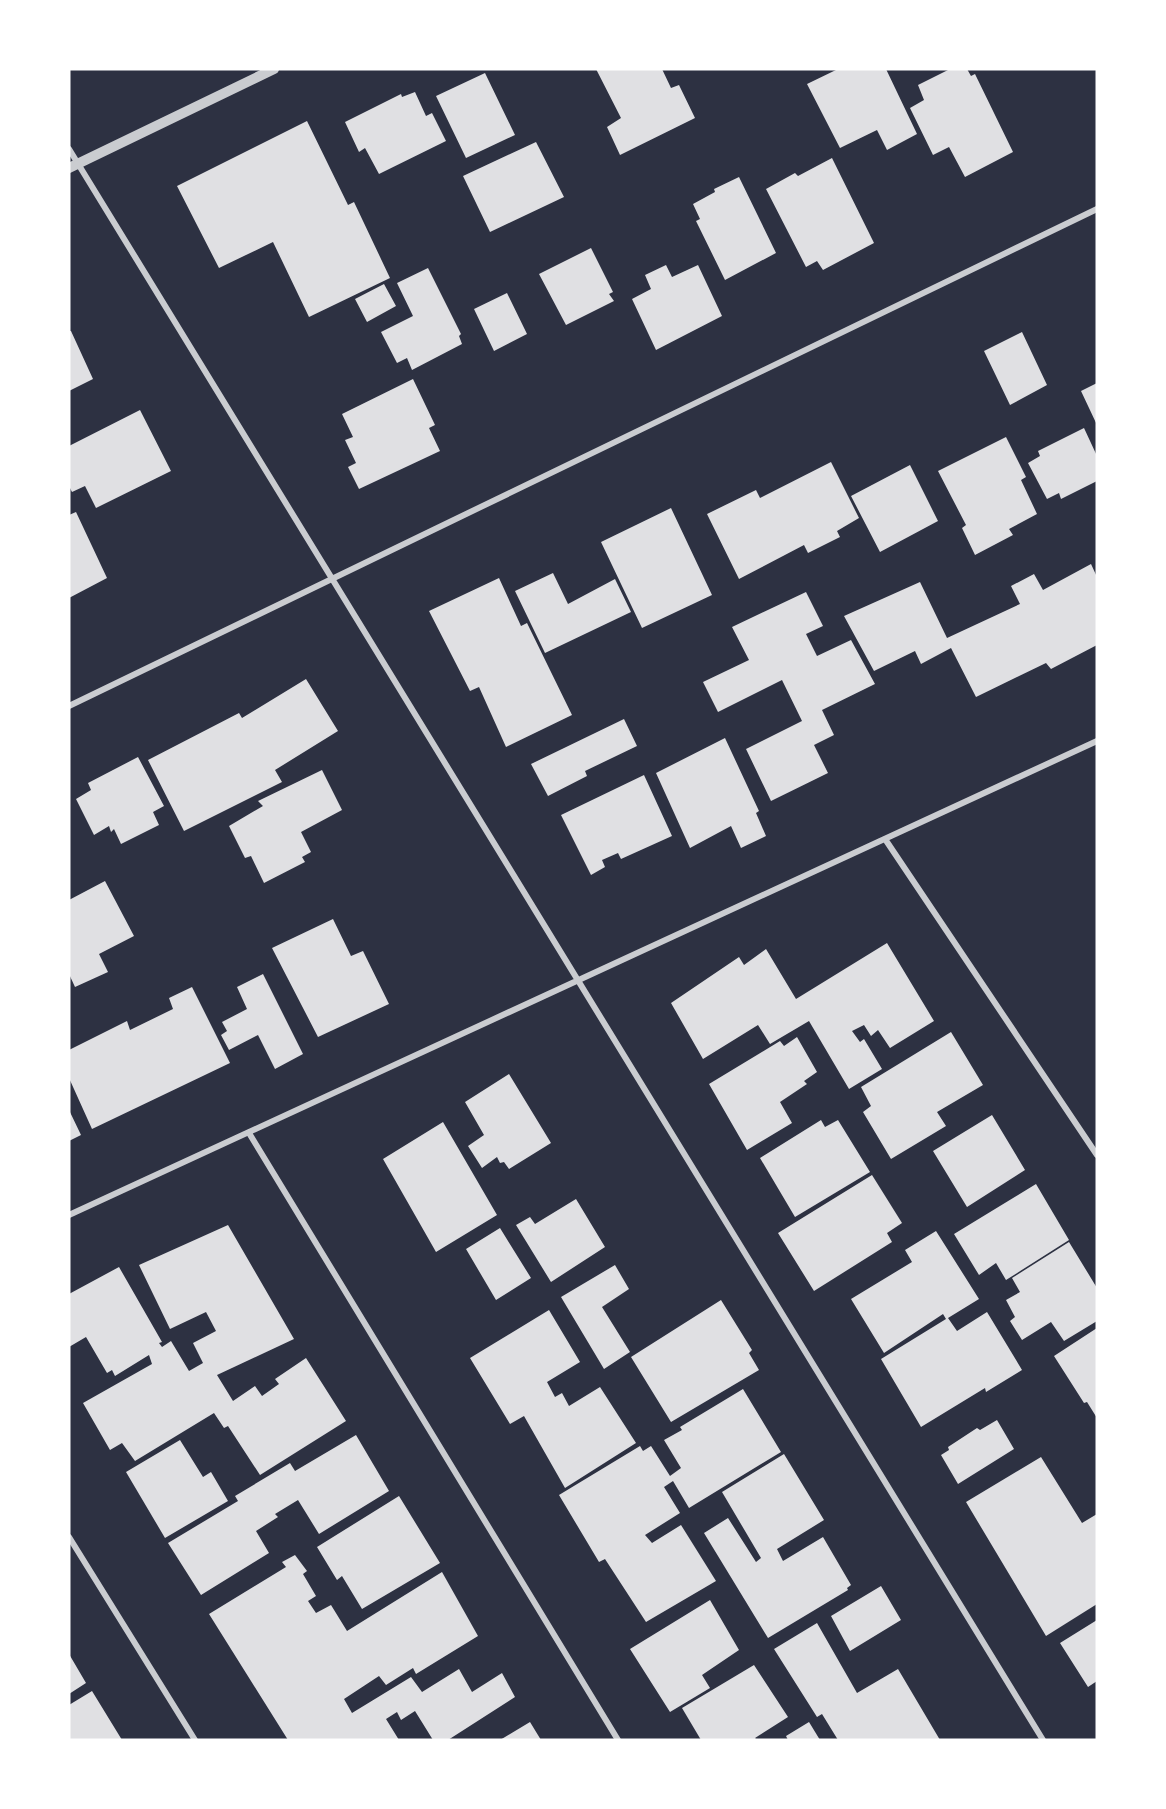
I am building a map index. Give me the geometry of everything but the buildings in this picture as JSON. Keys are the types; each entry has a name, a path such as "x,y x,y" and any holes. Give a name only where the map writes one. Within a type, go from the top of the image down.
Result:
{"street":[{"path":"73,165 274,69"},
{"path":"69,149 73,165 333,578 1043,1740"},
{"path":"69,706 1097,209"},
{"path":"69,1215 1097,741"},
{"path":"885,839 1097,1155"},
{"path":"249,1133 618,1740"},
{"path":"69,1538 195,1740"}]}
